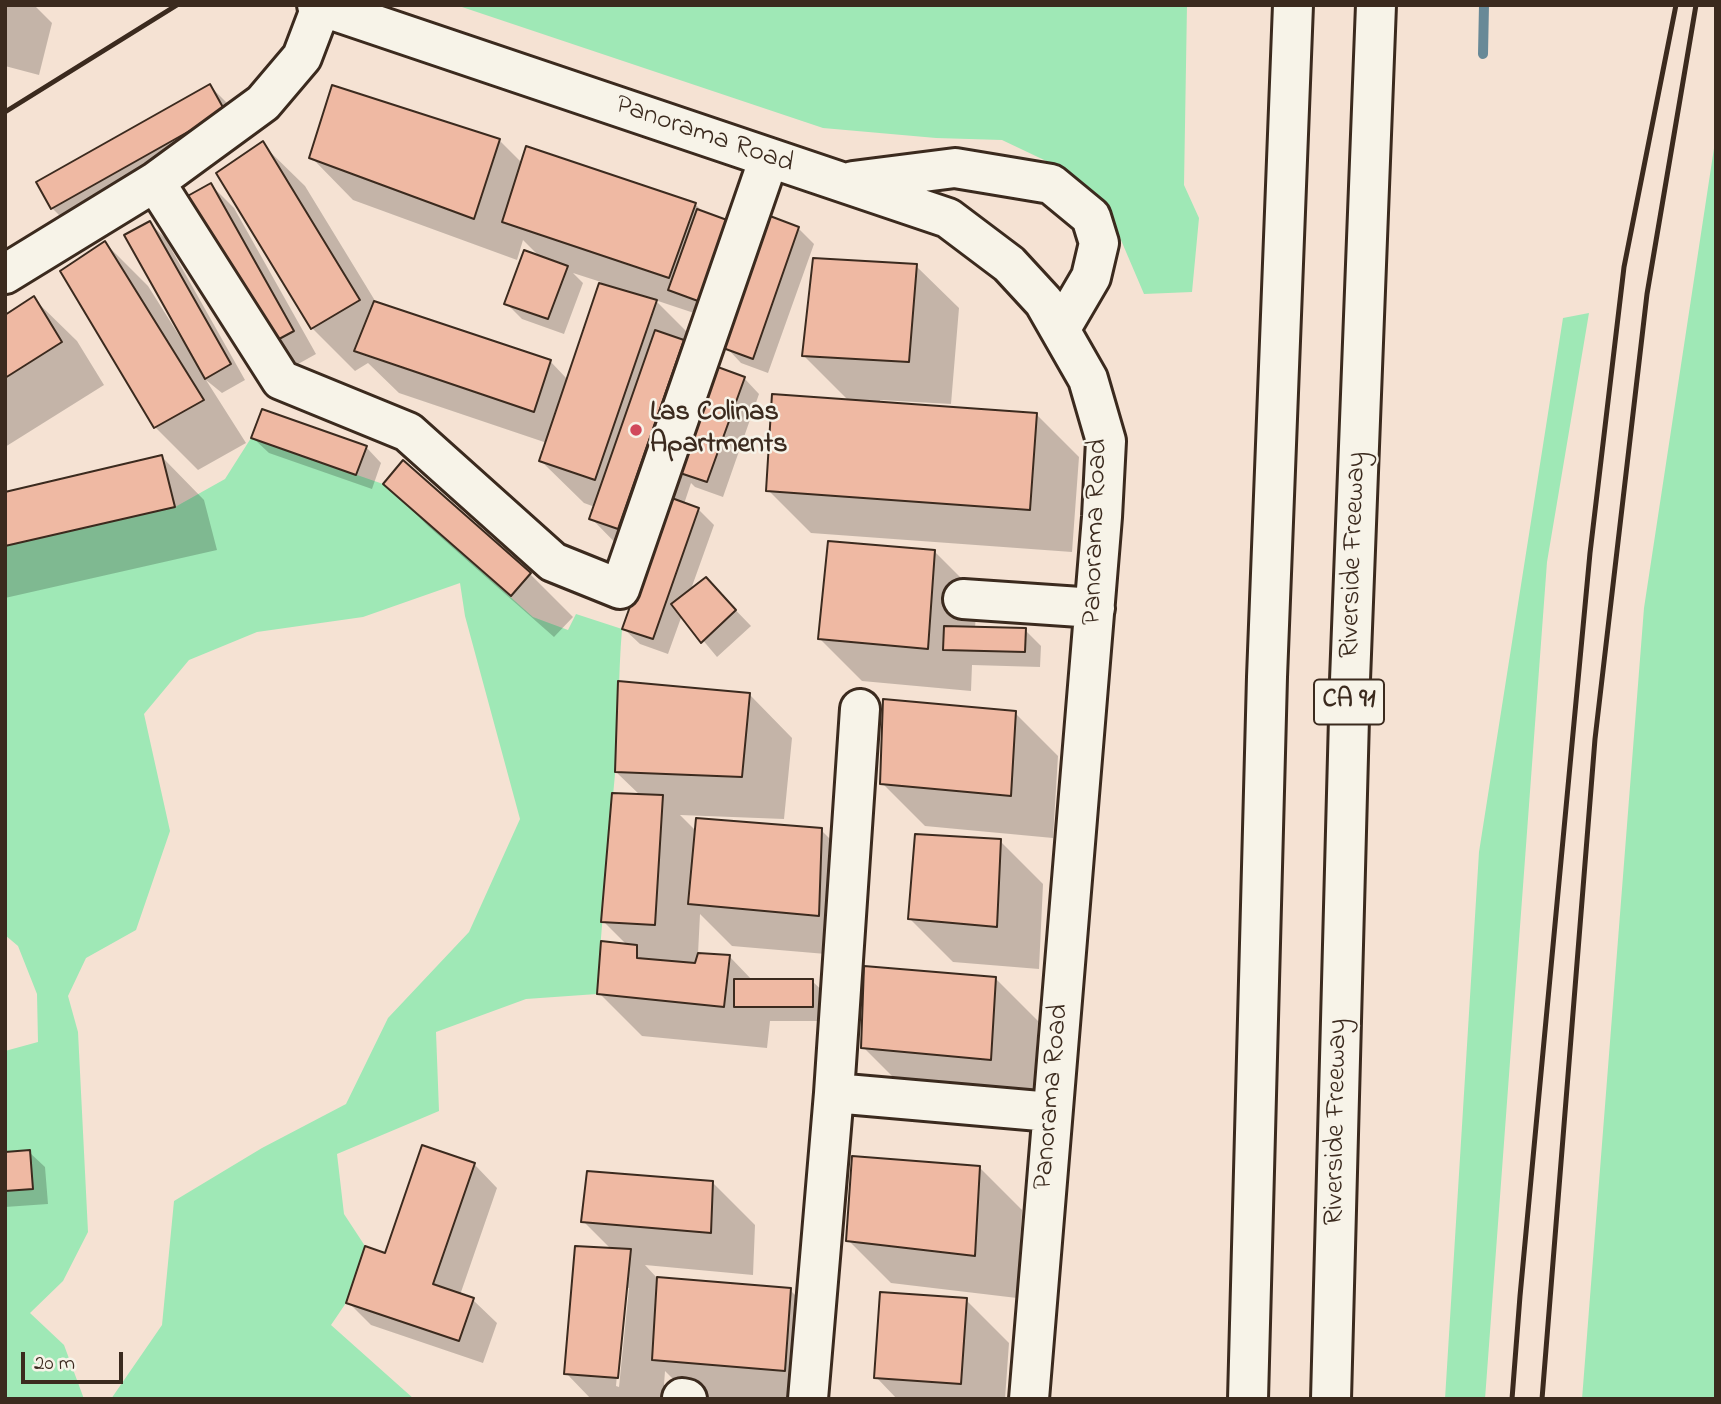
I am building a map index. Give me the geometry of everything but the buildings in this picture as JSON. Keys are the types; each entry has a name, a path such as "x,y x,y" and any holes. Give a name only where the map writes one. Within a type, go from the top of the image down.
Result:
{"main road":[{"path":"1248,1399 1267,677 1293,5"},
{"name":"Riverside Freeway","path":"1331,1399 1350,680 1376,5"},
{"path":"5,274 155,182 263,103 302,57 319,6"},
{"name":"Panorama Road","path":"319,6 948,218 1009,264 1044,302 1088,379 1106,441 1095,608 1029,1399"},
{"path":"155,182 281,380 408,432 553,562 620,589 769,158"},
{"path":"843,182 955,168 1051,184 1091,217 1099,243 1091,277 1060,330"},
{"path":"962,599 1095,608"},
{"path":"808,1399 834,1093 860,709"},
{"path":"834,1093 1051,1112"},
{"path":"682,1398 687,1399"}],"green space":[{"path":"456,5 1187,5 1184,185 1199,218 1192,292 1144,294 1109,212 1061,168 1002,140 936,138 823,128"},
{"path":"1716,135 1716,1399 1582,1399 1644,608"},
{"path":"1589,313 1547,562 1485,1399 1445,1399 1479,852 1563,318"},
{"path":"251,438 383,484 533,617 568,630 576,614 622,629 616,756 597,994 526,999 436,1032 439,1111 337,1154 344,1214 365,1246 346,1303 331,1325 414,1399 111,1399 162,1325 174,1201 262,1148 346,1104 388,1018 469,932 520,819 465,616 460,583 363,617 257,632 189,660 144,714 170,831 136,930 86,958 68,996 78,1032 88,1232 63,1281 30,1313 64,1345 84,1399 5,1399 5,1051 38,1042 37,994 18,946 5,935 5,546 175,507 225,479"}],"waterway":[{"path":"1483,54 1484,5"}],"railway":[{"path":"5,112 177,5"},
{"path":"1512,1399 1590,553 1624,267 1676,5"},
{"path":"1542,1399 1595,739 1647,294 1696,5"}],"place":[{"name":"Las Colinas Apartments","path":"636,430"}]}
